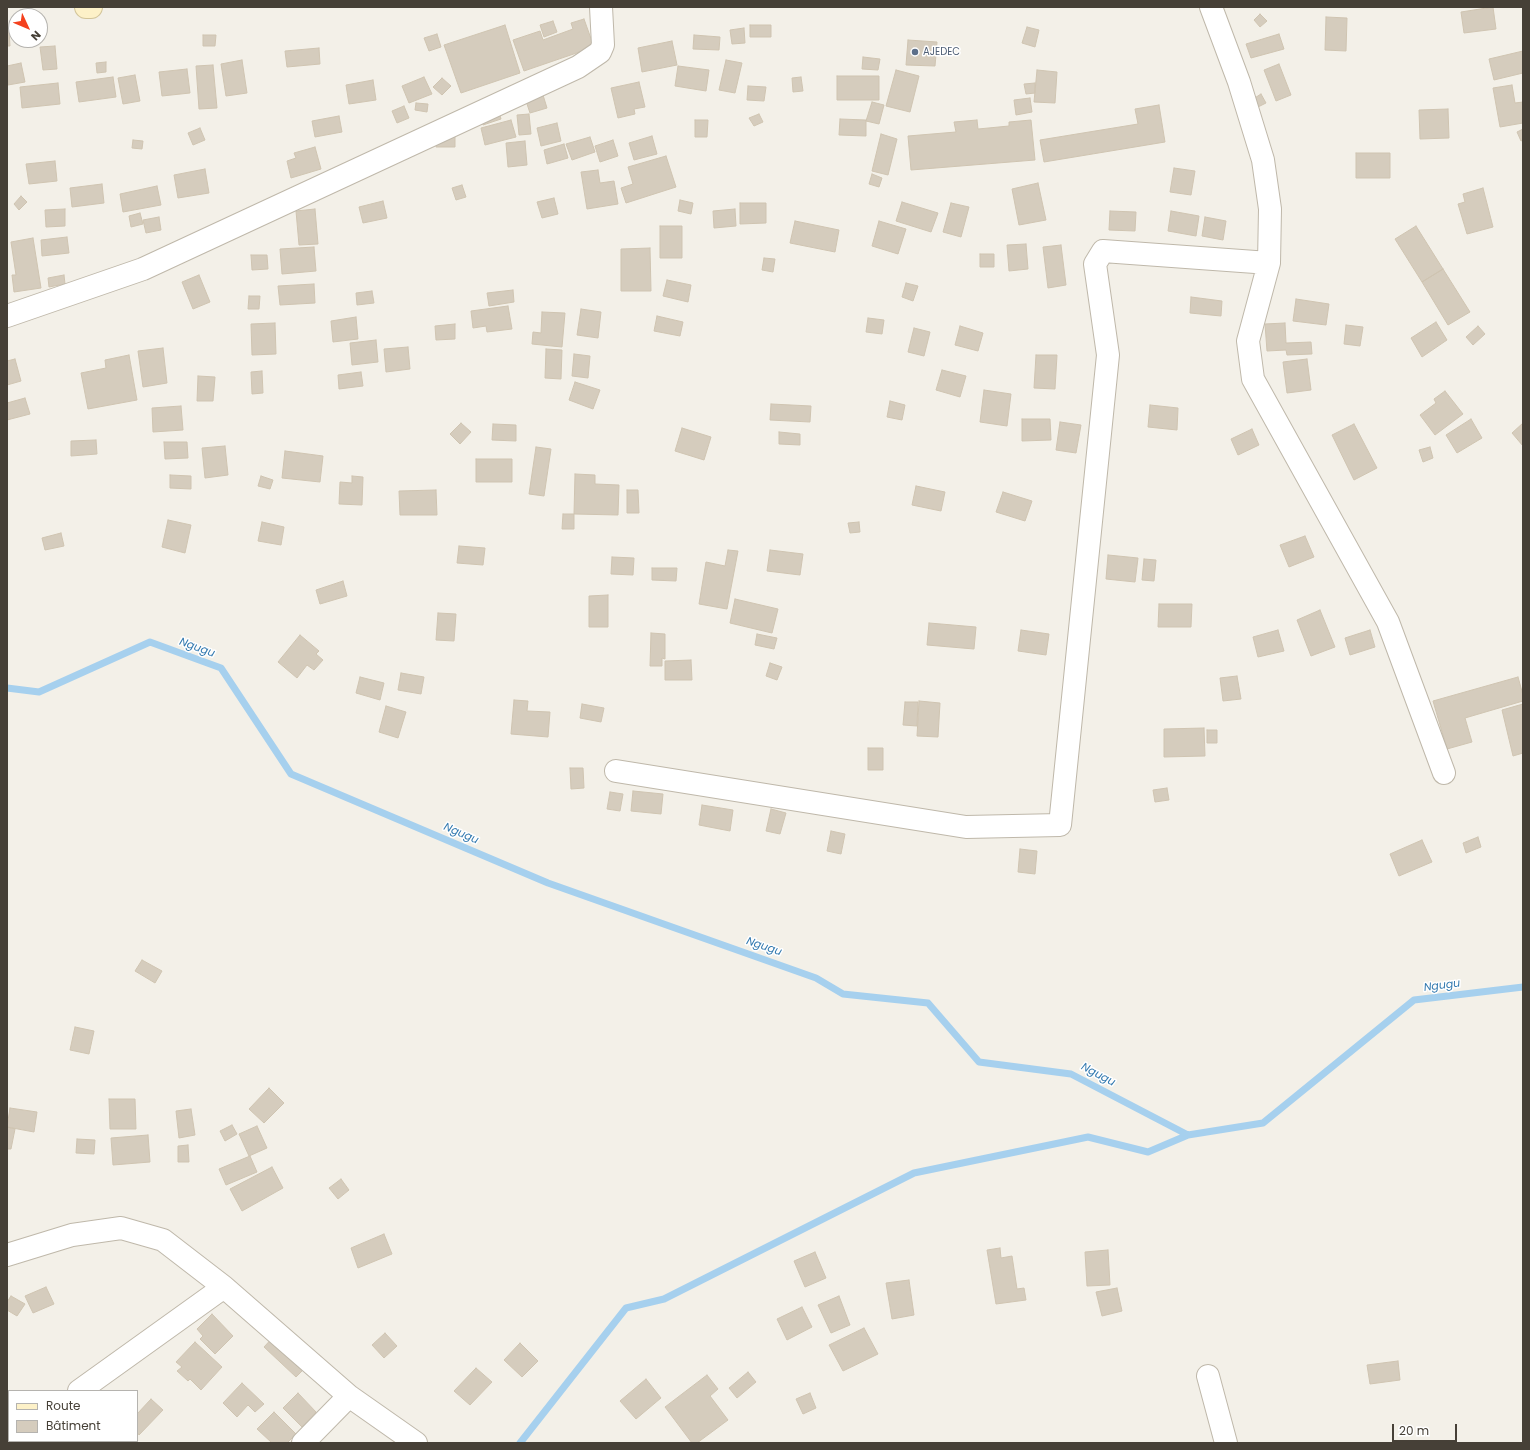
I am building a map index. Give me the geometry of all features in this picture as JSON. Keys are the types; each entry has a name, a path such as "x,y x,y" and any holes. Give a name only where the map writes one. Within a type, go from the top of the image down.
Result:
{"main road":[{"path":"86,7 91,7"}],"street":[{"path":"7,316 143,269 578,68 600,52 603,45 601,7"},
{"path":"1211,7 1238,82 1263,160 1270,209 1270,263 1248,341 1254,379 1388,622 1444,773"},
{"path":"616,771 966,827 1060,825 1108,355 1095,264 1103,251 1270,263"},
{"path":"7,1255 72,1235 121,1228 163,1240 224,1287 349,1396 416,1443"},
{"path":"80,1390 224,1287"},
{"path":"1208,1376 1226,1443"},
{"path":"303,1443 349,1396"}],"building":[{"path":"1493,7 1496,29 1464,33 1461,12"},
{"path":"1260,14 1267,21 1260,27 1254,20"},
{"path":"1326,17 1347,18 1346,51 1325,50"},
{"path":"584,19 594,47 524,71 513,40 540,31 543,40 573,29 571,23"},
{"path":"553,21 557,32 544,37 540,25"},
{"path":"505,25 520,73 461,93 444,45"},
{"path":"750,25 771,25 771,37 750,37"},
{"path":"1027,27 1039,30 1035,47 1022,43"},
{"path":"744,28 745,43 732,44 730,30"},
{"path":"8,30 8,46 7,46"},
{"path":"437,34 441,47 429,51 424,38"},
{"path":"1279,34 1284,49 1251,58 1246,44"},
{"path":"203,35 216,35 215,46 203,46"},
{"path":"694,35 720,37 719,50 693,49"},
{"path":"908,40 937,42 935,66 906,65"},
{"path":"672,41 677,65 642,72 638,48"},
{"path":"48,46 55,46 57,69 43,70 40,48 48,48"},
{"path":"319,48 320,64 287,67 285,51"},
{"path":"1523,51 1523,73 1494,80 1489,59"},
{"path":"863,57 880,59 878,70 862,69"},
{"path":"242,60 247,93 226,96 221,64"},
{"path":"726,60 742,63 735,93 719,90"},
{"path":"106,62 106,72 97,73 96,63"},
{"path":"21,63 25,82 8,85 7,66"},
{"path":"1279,64 1291,95 1276,101 1264,70"},
{"path":"213,65 217,108 199,109 196,66"},
{"path":"678,66 709,70 706,91 675,86"},
{"path":"187,69 190,93 162,96 159,72"},
{"path":"896,70 919,76 910,112 886,106"},
{"path":"1037,70 1057,72 1055,103 1034,102"},
{"path":"135,75 140,101 123,104 118,78"},
{"path":"837,76 879,76 879,100 837,100"},
{"path":"113,77 116,97 79,102 76,82"},
{"path":"424,77 432,94 409,103 402,86"},
{"path":"801,77 803,91 793,92 792,78"},
{"path":"442,78 451,86 442,95 433,87"},
{"path":"373,80 376,100 349,104 346,85"},
{"path":"639,82 645,107 634,109 635,114 618,118 611,88"},
{"path":"58,83 60,104 22,108 20,87"},
{"path":"1035,83 1035,93 1026,94 1024,84"},
{"path":"1512,85 1515,103 1523,102 1523,123 1500,127 1493,88"},
{"path":"748,86 766,87 764,101 747,100"},
{"path":"1261,94 1266,103 1254,109 1250,101"},
{"path":"543,95 547,108 530,113 526,101"},
{"path":"1030,98 1032,112 1016,115 1014,100"},
{"path":"872,102 884,105 879,124 866,121"},
{"path":"416,103 428,104 427,112 415,110"},
{"path":"1159,105 1165,142 1044,162 1040,140 1138,124 1135,109"},
{"path":"404,106 409,118 397,123 392,111"},
{"path":"1448,109 1449,138 1420,139 1419,110"},
{"path":"499,112 501,119 483,125 480,118"},
{"path":"529,114 531,134 519,135 517,115"},
{"path":"759,114 763,122 754,126 749,118"},
{"path":"339,116 342,132 315,137 312,121"},
{"path":"840,119 866,120 866,136 839,135"},
{"path":"511,120 516,137 485,145 481,128"},
{"path":"695,120 708,120 707,137 695,137"},
{"path":"977,120 978,129 1009,126 1009,122 1031,120 1035,160 911,170 908,136 956,132 954,122"},
{"path":"557,123 561,141 541,146 537,128"},
{"path":"200,128 205,140 193,145 188,133"},
{"path":"1523,129 1523,140 1521,141 1517,132"},
{"path":"881,134 897,139 888,175 872,171"},
{"path":"437,136 455,136 455,147 436,147"},
{"path":"652,136 657,154 634,160 629,143"},
{"path":"590,137 595,152 572,160 566,144"},
{"path":"133,140 143,141 142,149 132,148"},
{"path":"613,140 618,156 600,162 595,146"},
{"path":"525,141 527,165 508,167 506,143"},
{"path":"564,144 568,158 547,164 544,150"},
{"path":"315,147 321,169 291,178 287,161 296,158 294,153"},
{"path":"1356,153 1390,153 1390,178 1356,178"},
{"path":"666,156 676,187 626,203 621,188 633,184 628,167"},
{"path":"55,161 57,181 29,184 26,164"},
{"path":"1174,168 1195,171 1191,195 1170,192"},
{"path":"205,169 209,193 178,198 174,175"},
{"path":"598,170 600,183 614,181 618,204 587,209 581,172"},
{"path":"872,174 882,178 879,187 869,184"},
{"path":"1038,183 1046,220 1019,225 1012,189"},
{"path":"102,184 104,203 72,207 70,188"},
{"path":"462,185 466,197 456,200 452,188"},
{"path":"157,186 161,205 123,212 120,194"},
{"path":"1483,188 1493,227 1467,234 1458,204 1465,202 1463,194"},
{"path":"21,196 27,202 19,210 14,204"},
{"path":"554,198 558,214 542,218 537,202"},
{"path":"680,200 693,203 691,214 678,211"},
{"path":"383,201 387,218 363,223 359,207"},
{"path":"902,202 938,213 931,232 896,221"},
{"path":"740,203 766,203 766,223 740,224"},
{"path":"951,203 969,207 961,237 943,232"},
{"path":"65,209 65,226 46,227 45,210"},
{"path":"315,209 318,244 299,245 296,211"},
{"path":"735,209 736,226 714,228 713,211"},
{"path":"1110,211 1136,212 1135,231 1109,230"},
{"path":"1171,211 1199,216 1196,236 1168,231"},
{"path":"140,213 143,224 131,227 129,216"},
{"path":"159,217 161,230 146,233 143,220"},
{"path":"1205,217 1226,221 1223,240 1202,236"},
{"path":"795,221 839,230 835,252 790,243"},
{"path":"879,221 906,229 898,254 872,246"},
{"path":"660,226 682,226 682,258 660,258"},
{"path":"1416,226 1443,269 1422,282 1395,239"},
{"path":"67,237 69,253 42,256 41,240"},
{"path":"33,238 41,288 14,292 12,275 16,275 11,242"},
{"path":"1026,244 1028,269 1009,271 1007,245"},
{"path":"1061,245 1066,285 1048,288 1043,247"},
{"path":"314,247 316,271 282,274 280,249"},
{"path":"650,248 651,291 621,291 621,249"},
{"path":"980,254 994,254 994,267 980,267"},
{"path":"251,255 267,255 268,269 252,270"},
{"path":"764,258 775,259 773,272 762,270"},
{"path":"1443,269 1470,312 1448,325 1422,282"},
{"path":"64,275 65,284 49,287 48,278"},
{"path":"199,275 210,302 193,309 182,282"},
{"path":"667,280 691,285 688,302 663,296"},
{"path":"906,283 918,286 913,301 902,297"},
{"path":"314,284 315,303 280,305 278,286"},
{"path":"513,290 514,302 489,306 487,293"},
{"path":"372,291 374,303 357,305 356,293"},
{"path":"249,296 260,296 259,309 248,309"},
{"path":"1191,297 1222,301 1221,316 1190,313"},
{"path":"1296,299 1329,304 1326,325 1293,321"},
{"path":"508,306 512,329 487,332 486,326 473,328 471,311"},
{"path":"581,309 601,312 598,338 577,335"},
{"path":"542,312 565,313 562,347 532,344 533,332 541,333"},
{"path":"657,316 683,322 680,336 654,331"},
{"path":"356,317 358,339 333,342 331,321"},
{"path":"868,318 884,320 882,334 866,332"},
{"path":"1436,322 1447,340 1422,357 1411,338"},
{"path":"275,323 276,354 252,355 251,324"},
{"path":"1285,323 1286,343 1311,342 1312,354 1287,355 1286,350 1267,351 1265,324"},
{"path":"455,324 455,339 436,340 435,326"},
{"path":"1346,325 1363,327 1360,346 1344,344"},
{"path":"960,326 983,333 978,351 955,345"},
{"path":"1478,326 1485,334 1473,345 1466,337"},
{"path":"914,328 930,332 924,356 908,352"},
{"path":"376,340 378,362 352,365 350,343"},
{"path":"408,347 410,369 386,372 384,349"},
{"path":"163,348 167,383 143,387 138,351"},
{"path":"546,349 562,350 561,379 545,378"},
{"path":"574,354 590,356 588,378 572,376"},
{"path":"129,355 137,400 88,409 81,373 106,368 105,360"},
{"path":"1036,355 1057,355 1055,389 1034,388"},
{"path":"15,359 21,381 7,385 7,361"},
{"path":"1307,359 1311,390 1287,393 1283,362"},
{"path":"942,370 966,376 960,397 936,390"},
{"path":"262,371 263,393 252,394 251,372"},
{"path":"361,372 363,386 339,389 338,375"},
{"path":"198,376 215,377 213,401 197,401"},
{"path":"575,382 600,390 593,409 569,400"},
{"path":"984,390 1011,394 1007,426 980,422"},
{"path":"1445,391 1463,414 1435,435 1420,415 1436,403 1434,399"},
{"path":"25,398 30,414 7,420 7,403"},
{"path":"890,401 905,405 902,420 887,417"},
{"path":"771,404 811,406 810,422 770,420"},
{"path":"1150,405 1178,408 1177,430 1148,427"},
{"path":"181,406 183,430 153,432 152,408"},
{"path":"1022,419 1050,419 1051,440 1022,441"},
{"path":"1471,419 1482,438 1457,453 1446,435"},
{"path":"1060,422 1081,425 1076,453 1056,450"},
{"path":"461,423 471,432 460,444 450,434"},
{"path":"1523,423 1523,446 1512,433"},
{"path":"493,424 516,425 516,441 492,440"},
{"path":"1354,424 1377,468 1354,480 1332,435"},
{"path":"682,428 711,437 704,460 675,451"},
{"path":"1252,429 1259,445 1238,455 1231,439"},
{"path":"779,432 800,434 800,445 779,444"},
{"path":"96,440 97,454 71,456 71,441"},
{"path":"164,442 187,442 188,458 165,459"},
{"path":"225,446 228,475 205,478 202,448"},
{"path":"536,447 551,449 544,496 529,494"},
{"path":"1430,447 1433,458 1423,462 1419,450"},
{"path":"285,451 323,456 320,482 282,478"},
{"path":"476,459 512,459 512,482 476,482"},
{"path":"575,474 595,475 595,484 619,485 618,515 574,514"},
{"path":"170,475 191,476 191,489 170,488"},
{"path":"261,476 273,480 270,489 258,486"},
{"path":"352,476 363,477 362,505 339,504 340,482 352,483"},
{"path":"916,486 945,492 941,511 912,505"},
{"path":"436,490 437,515 400,515 399,491"},
{"path":"627,490 638,490 639,513 627,513"},
{"path":"1003,492 1032,501 1025,521 996,512"},
{"path":"563,514 574,514 574,529 562,529"},
{"path":"168,520 191,525 185,553 162,547"},
{"path":"262,522 284,527 281,545 258,541"},
{"path":"859,522 860,532 850,533 848,523"},
{"path":"61,533 64,546 45,550 42,538"},
{"path":"1305,536 1314,557 1289,567 1280,545"},
{"path":"459,546 485,548 483,565 457,563"},
{"path":"728,550 738,551 727,609 699,604 706,562 725,566"},
{"path":"770,550 803,554 800,575 767,571"},
{"path":"1108,555 1138,558 1135,582 1106,579"},
{"path":"612,557 634,558 633,575 611,574"},
{"path":"1144,559 1156,560 1154,581 1142,580"},
{"path":"652,568 677,568 676,581 652,580"},
{"path":"343,581 347,596 320,604 316,590"},
{"path":"608,595 608,627 589,627 589,596"},
{"path":"735,599 778,609 772,633 730,623"},
{"path":"1159,604 1192,604 1191,627 1158,627"},
{"path":"1320,610 1335,647 1311,656 1297,620"},
{"path":"438,613 456,614 454,641 436,640"},
{"path":"929,623 976,627 974,649 927,645"},
{"path":"1021,630 1049,634 1046,655 1018,651"},
{"path":"1278,630 1284,651 1258,657 1253,637"},
{"path":"1370,630 1375,647 1350,655 1345,638"},
{"path":"651,633 665,634 665,659 662,658 662,666 650,666"},
{"path":"757,634 777,638 774,649 755,645"},
{"path":"300,635 319,651 316,654 323,660 314,670 307,665 297,678 278,662"},
{"path":"691,660 692,680 665,680 665,661"},
{"path":"770,663 782,667 777,680 766,676"},
{"path":"401,673 424,677 421,694 398,690"},
{"path":"1237,676 1241,699 1223,701 1220,678"},
{"path":"360,677 384,683 380,700 356,693"},
{"path":"1518,677 1523,695 1523,701 1465,718 1472,742 1447,749 1433,701"},
{"path":"514,700 528,701 527,711 550,712 548,737 511,734"},
{"path":"919,701 940,703 938,737 917,736"},
{"path":"905,702 918,702 917,726 903,725"},
{"path":"582,704 604,708 601,722 580,718"},
{"path":"1523,704 1523,753 1513,756 1502,710"},
{"path":"386,706 406,712 398,738 379,732"},
{"path":"1204,728 1205,756 1164,757 1164,729"},
{"path":"1207,730 1217,730 1217,743 1207,743"},
{"path":"868,748 883,748 883,770 868,770"},
{"path":"570,768 583,768 584,788 571,789"},
{"path":"1167,788 1169,800 1155,802 1153,790"},
{"path":"633,791 663,794 661,814 631,811"},
{"path":"610,792 623,794 620,811 607,809"},
{"path":"702,805 733,810 730,831 699,825"},
{"path":"771,809 786,813 780,834 766,831"},
{"path":"831,831 845,834 841,854 827,851"},
{"path":"1478,837 1481,847 1466,853 1463,843"},
{"path":"1422,840 1432,862 1399,876 1390,854"},
{"path":"1020,849 1037,851 1035,874 1018,872"},
{"path":"142,960 162,971 155,983 135,971"},
{"path":"75,1027 94,1031 89,1054 70,1050"},
{"path":"269,1088 284,1103 264,1123 249,1109"},
{"path":"109,1099 135,1099 136,1129 110,1129"},
{"path":"10,1108 37,1112 34,1132 7,1127"},
{"path":"191,1109 195,1135 179,1138 176,1111"},
{"path":"232,1125 237,1134 225,1141 220,1131"},
{"path":"257,1126 267,1148 249,1156 239,1134"},
{"path":"7,1127 15,1129 11,1149 7,1149"},
{"path":"148,1135 150,1162 113,1165 111,1138"},
{"path":"77,1139 95,1140 94,1154 76,1153"},
{"path":"188,1145 189,1162 178,1162 178,1146"},
{"path":"250,1156 257,1172 226,1185 219,1169"},
{"path":"272,1167 283,1188 242,1211 230,1189"},
{"path":"341,1179 349,1190 338,1199 329,1188"},
{"path":"384,1234 392,1254 358,1268 351,1248"},
{"path":"1000,1248 1001,1258 1012,1256 1017,1289 1024,1288 1026,1300 996,1304 987,1250"},
{"path":"1108,1250 1110,1285 1087,1286 1085,1252"},
{"path":"815,1252 826,1278 805,1287 794,1261"},
{"path":"909,1280 914,1315 892,1319 886,1283"},
{"path":"46,1287 54,1304 33,1313 25,1296"},
{"path":"1117,1288 1122,1311 1102,1316 1096,1292"},
{"path":"11,1296 25,1304 17,1316 7,1310 7,1302"},
{"path":"839,1296 850,1325 831,1333 818,1305"},
{"path":"802,1307 812,1327 787,1340 777,1319"},
{"path":"212,1314 233,1336 215,1354 200,1339 203,1336 197,1329"},
{"path":"864,1328 878,1354 843,1371 829,1345"},
{"path":"385,1333 397,1346 384,1358 372,1345"},
{"path":"276,1334 308,1365 296,1377 264,1347"},
{"path":"195,1342 222,1367 201,1390 190,1379 188,1381 177,1371 182,1367 176,1362"},
{"path":"520,1343 538,1361 522,1377 504,1360"},
{"path":"1398,1361 1400,1380 1370,1384 1367,1365"},
{"path":"476,1368 492,1382 470,1405 454,1391"},
{"path":"748,1372 756,1382 737,1398 729,1388"},
{"path":"707,1375 718,1389 710,1396 728,1420 697,1443 692,1443 665,1407"},
{"path":"646,1379 661,1398 636,1419 620,1401"},
{"path":"242,1383 264,1404 255,1412 248,1405 237,1417 223,1403"},
{"path":"298,1393 316,1412 302,1427 283,1408"},
{"path":"810,1393 816,1408 803,1414 796,1399"},
{"path":"151,1399 163,1410 139,1435 138,1413"},
{"path":"274,1412 296,1434 287,1443 272,1443 257,1429"}],"waterway":[{"name":"Ngugu","path":"7,688 39,692 150,642 221,668 291,774 548,883 816,978 843,994 928,1003 979,1062 1071,1074 1188,1135 1263,1123 1414,1000 1523,987"},
{"path":"520,1443 626,1308 664,1299 914,1173 1088,1137 1148,1152 1188,1135"}],"place":[{"name":"AJEDEC","path":"915,52"}]}
